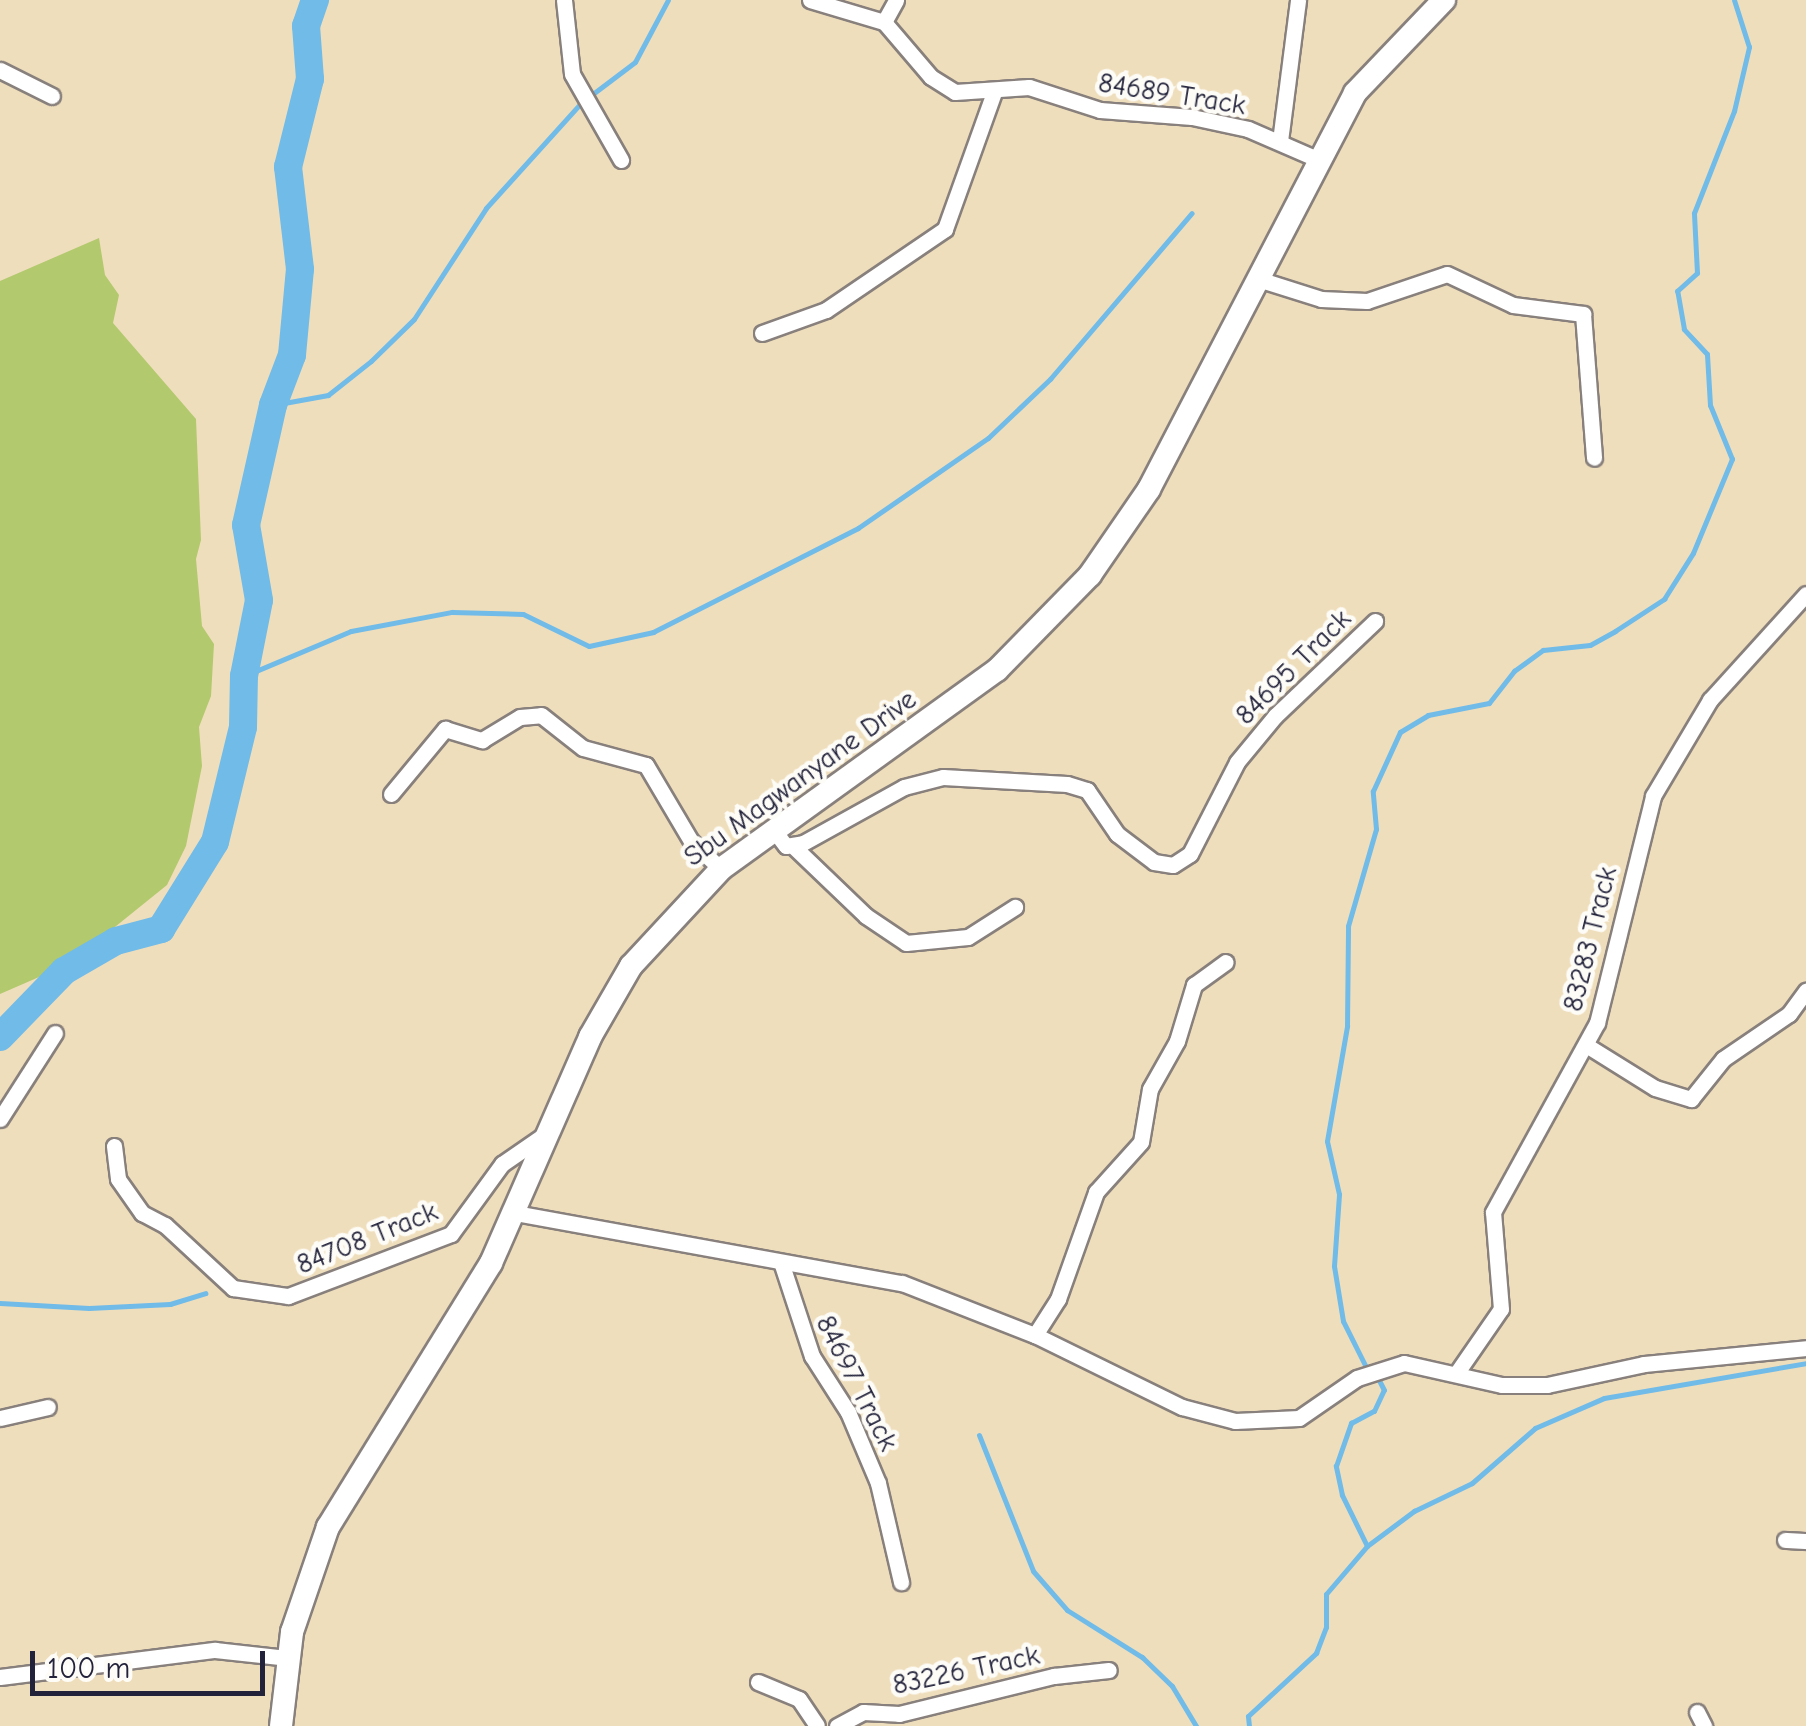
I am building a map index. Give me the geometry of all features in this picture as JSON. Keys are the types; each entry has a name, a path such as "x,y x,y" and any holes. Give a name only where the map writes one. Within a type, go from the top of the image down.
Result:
{"main road":[{"name":"Sbu Magwanyane Drive","path":"281,1726 287,1658 299,1602 328,1527 403,1415 515,1213 590,1037 631,966 721,868 997,670 1068,600 1148,490 1317,159 1365,81 1444,0"}],"street":[{"path":"564,0 572,74 621,160"},
{"path":"810,0 884,22 896,0"},
{"path":"1280,141 1298,0"},
{"name":"84689 Track","path":"884,22 941,86 994,92 1047,90 1100,110 1192,117 1280,141 1317,159"},
{"path":"0,70 52,96"},
{"path":"762,333 826,310 944,229 994,92"},
{"path":"1258,279 1320,299 1367,301 1447,274 1513,305 1583,314 1594,458"},
{"name":"83283 Track","path":"1458,1371 1500,1309 1491,1224 1497,1200 1586,1045 1601,1008 1620,911 1667,764 1710,700 1806,594"},
{"name":"84695 Track","path":"792,846 904,787 942,777 1084,788 1118,834 1154,862 1173,865 1190,854 1236,762 1275,716 1374,621"},
{"path":"392,794 442,732 482,740 520,717 542,716 584,748 636,760 653,773 691,841 721,868"},
{"path":"774,829 780,842 792,846 866,916 906,943 968,937 1015,907"},
{"path":"1035,1335 1058,1299 1096,1192 1141,1142 1150,1089 1177,1041 1194,984 1226,962"},
{"path":"1586,1045 1687,1100 1723,1060 1789,1014 1806,990"},
{"path":"0,1119 55,1033"},
{"name":"84708 Track","path":"114,1146 118,1179 142,1213 166,1224 233,1288 288,1296 451,1234 502,1164 550,1130"},
{"path":"515,1213 902,1283 1035,1335 1182,1407 1235,1421 1299,1418 1385,1366 1458,1371 1502,1385 1547,1385 1644,1364 1806,1348"},
{"name":"84697 Track","path":"782,1264 812,1356 848,1412 878,1483 901,1582"},
{"path":"0,1418 48,1406"},
{"path":"1786,1540 1806,1542"},
{"path":"0,1677 215,1650 287,1658"},
{"name":"83226 Track","path":"837,1726 863,1712 899,1714 1054,1676 1109,1670"},
{"path":"758,1682 800,1699 817,1726"}],"green space":[{"path":"99,238 105,275 119,295 113,323 196,419 201,540 196,559 202,626 214,644 211,696 199,727 202,766 186,846 167,885 69,964 0,994 0,281"}],"waterway":[{"path":"0,1037 64,971 116,941 161,929 215,842 243,727 244,676 259,600 246,525 273,405 292,355 300,269 288,167 310,79 306,26 315,0"},
{"path":"594,93 635,62 668,0"},
{"path":"1366,1367 1343,1321 1334,1266 1339,1194 1327,1141 1347,1026 1348,926 1376,829 1373,791 1400,732 1428,715 1489,703 1514,671 1543,650 1590,645 1615,631 1664,599 1693,553 1732,459 1710,405 1707,354 1684,329 1677,291 1697,273 1694,213 1734,111 1749,47 1734,0"},
{"path":"273,405 328,395 414,319 486,208 579,105"},
{"path":"244,676 351,631 452,612 523,614 589,646 653,632 858,528 988,438 1050,379 1192,213"},
{"path":"0,1303 89,1308 170,1304 205,1293"},
{"path":"1367,1546 1414,1511 1472,1483 1535,1428 1604,1398 1806,1363"},
{"path":"1249,1726 1248,1716 1316,1653 1326,1627 1326,1594 1367,1546 1342,1495 1336,1466 1351,1423 1374,1411 1384,1390 1377,1376"},
{"path":"979,1435 1033,1571 1067,1610 1142,1657 1172,1686 1196,1726"}]}
